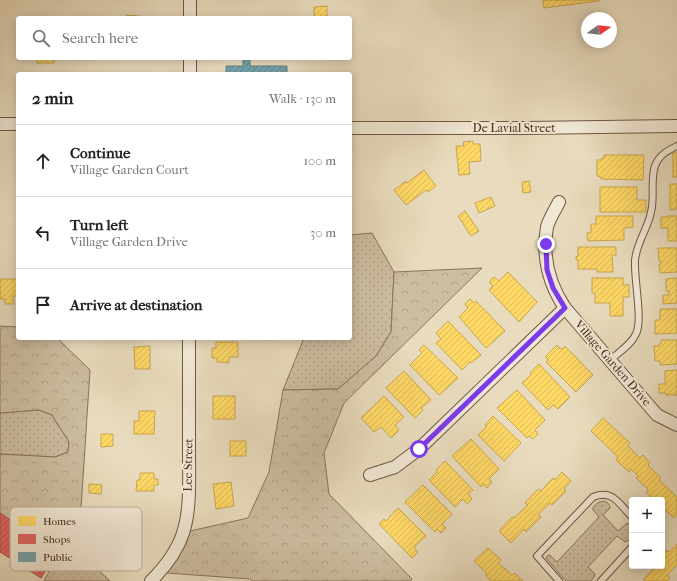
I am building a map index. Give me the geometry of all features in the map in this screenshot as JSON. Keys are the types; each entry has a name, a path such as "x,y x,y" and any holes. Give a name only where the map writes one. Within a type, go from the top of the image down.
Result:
{"street":[{"path":"190,0 190,16"},
{"path":"190,60 190,72"},
{"path":"0,124 16,124"},
{"name":"De Lavial Street","path":"352,128 677,126"},
{"name":"Village Garden Drive","path":"559,202 548,226 546,244 547,270 553,288 565,308 657,415 677,425"},
{"path":"370,475 395,467 419,449 565,308"},
{"name":"Lee Street","path":"151,581 165,566 176,550 183,533 187,514 189,471 189,340"}],"lane":[{"path":"610,360 631,342 637,333 639,323 635,283 635,260 637,248 649,221 652,210 653,175 655,166 659,158 677,146"},
{"path":"559,581 537,556 593,497 600,494 608,495 614,498 629,514"},
{"path":"601,581 629,550"}],"green space":[{"path":"372,233 394,272 391,332 376,356 338,389 283,390 303,340 352,340 352,235"},
{"path":"482,268 344,403 324,453 329,494 412,579 410,581 252,581 250,579 167,573 184,548 190,531 248,518 269,472 283,390 338,389 376,356 391,332 394,272"},
{"path":"0,326 16,327 16,340 59,340 90,370 81,507 10,507 10,525 0,519 0,454 55,457 68,452 69,442 52,415 39,410 0,413"},
{"path":"39,410 52,415 69,442 68,452 55,457 0,454 0,413"},
{"path":"604,501 610,506 610,508 603,515 618,531 629,523 629,540 625,542 617,536 588,567 595,574 591,581 566,581 546,558 550,555 557,562 599,517 593,510 595,505"},
{"path":"48,571 99,571 110,581 44,581 49,572"}],"building: Homes":[{"path":"543,0 599,0 599,1 544,8"},
{"path":"327,6 327,16 314,16 314,7"},
{"path":"37,60 54,60 54,63 37,63"},
{"path":"473,141 473,144 480,144 481,161 469,162 470,174 459,175 456,146 464,146 463,142"},
{"path":"673,153 677,153 677,177 673,177"},
{"path":"604,155 644,155 643,180 601,179 601,177 597,176 597,160 602,160"},
{"path":"424,170 436,186 428,192 426,190 406,205 394,190 406,181 407,183"},
{"path":"529,181 531,192 523,193 522,182"},
{"path":"670,184 677,184 677,209 670,210"},
{"path":"600,187 637,187 637,200 646,200 646,212 600,212"},
{"path":"491,197 495,206 479,213 475,203"},
{"path":"465,211 479,231 471,236 458,216"},
{"path":"596,216 633,216 633,227 624,228 624,240 588,241 587,233 591,233 591,224 596,224"},
{"path":"677,216 677,241 668,241 668,228 661,228 661,217"},
{"path":"578,247 616,247 616,255 612,255 613,272 597,272 597,269 578,269 578,260 576,260 576,257 578,256"},
{"path":"658,248 677,248 677,272 660,273 659,264 661,264 661,261 659,261"},
{"path":"508,272 537,302 519,322 489,290 493,286 489,282 494,277 499,281"},
{"path":"592,278 623,278 623,285 629,285 629,297 623,297 623,316 610,316 610,303 595,303 595,293 592,293"},
{"path":"677,278 677,303 663,304 663,295 669,295 669,291 666,291 666,279"},
{"path":"0,279 16,279 16,296 13,296 14,304 5,304 5,299 0,299"},
{"path":"470,299 474,303 476,301 505,331 486,348 459,317 468,308 465,304"},
{"path":"660,309 677,309 677,333 655,334 655,320 660,320"},
{"path":"448,321 481,355 471,363 470,362 462,370 436,343 441,339 436,333"},
{"path":"661,340 677,340 677,364 660,365 660,361 655,361 654,346 659,346 659,344 661,344"},
{"path":"216,342 238,342 238,357 229,357 229,363 217,362 217,358 212,358 212,348 216,348"},
{"path":"424,345 458,378 439,395 410,365 422,353 419,350"},
{"path":"557,345 560,349 563,349 565,346 593,375 576,392 546,362 549,360 545,357"},
{"path":"150,346 150,369 135,369 134,347"},
{"path":"539,364 570,397 558,409 553,405 548,410 522,383 531,375 530,373"},
{"path":"677,370 677,395 666,395 666,393 659,393 659,384 665,384 665,371"},
{"path":"404,371 431,400 421,408 423,410 415,418 386,388"},
{"path":"517,390 545,420 535,430 538,434 533,439 529,436 527,438 497,408"},
{"path":"213,396 235,396 235,419 213,419"},
{"path":"384,396 404,417 395,425 399,430 391,438 381,427 374,432 361,418"},
{"path":"139,411 155,411 154,434 134,434 134,421 139,421"},
{"path":"493,416 521,443 504,461 478,435 487,426 485,425"},
{"path":"603,418 630,443 628,446 640,458 643,455 650,463 648,465 661,478 659,480 677,497 677,514 674,518 665,510 665,497 651,497 646,492 648,489 636,478 638,476 631,469 629,472 616,460 618,457 591,431"},
{"path":"101,434 113,434 113,446 101,447"},
{"path":"471,439 499,469 489,479 492,482 487,488 484,484 481,487 452,456"},
{"path":"230,441 246,441 246,456 230,456"},
{"path":"445,461 473,490 468,494 472,499 467,504 463,499 455,507 429,480"},
{"path":"562,472 571,481 564,489 566,491 552,505 550,503 538,515 541,517 526,532 524,529 511,543 499,531 512,517 514,518 528,505 525,503 538,489 541,491 553,478 555,480"},
{"path":"140,473 154,473 154,479 158,479 158,485 154,485 154,491 136,491 137,480 140,480"},
{"path":"231,482 234,506 216,509 213,484"},
{"path":"89,484 102,485 101,494 89,493"},
{"path":"423,485 452,514 442,524 446,528 441,533 437,529 435,532 405,502"},
{"path":"398,508 426,536 414,547 418,552 412,558 379,524 384,519 386,521"},
{"path":"677,544 677,565 667,575 670,578 667,581 643,580 653,569 665,569 665,551 666,550 669,552"},
{"path":"488,548 501,560 498,563 512,575 514,573 523,581 491,581 486,576 487,574 474,561"}],"building: Shops":[{"path":"0,513 10,520 10,558 0,552"},
{"path":"30,571 45,571 41,578"}],"building: Public":[{"path":"243,60 250,60 250,66 287,66 287,72 226,72 226,66 243,66"}],"route":[{"path":"419,449 565,308 557,297 547,270 546,244"}]}
